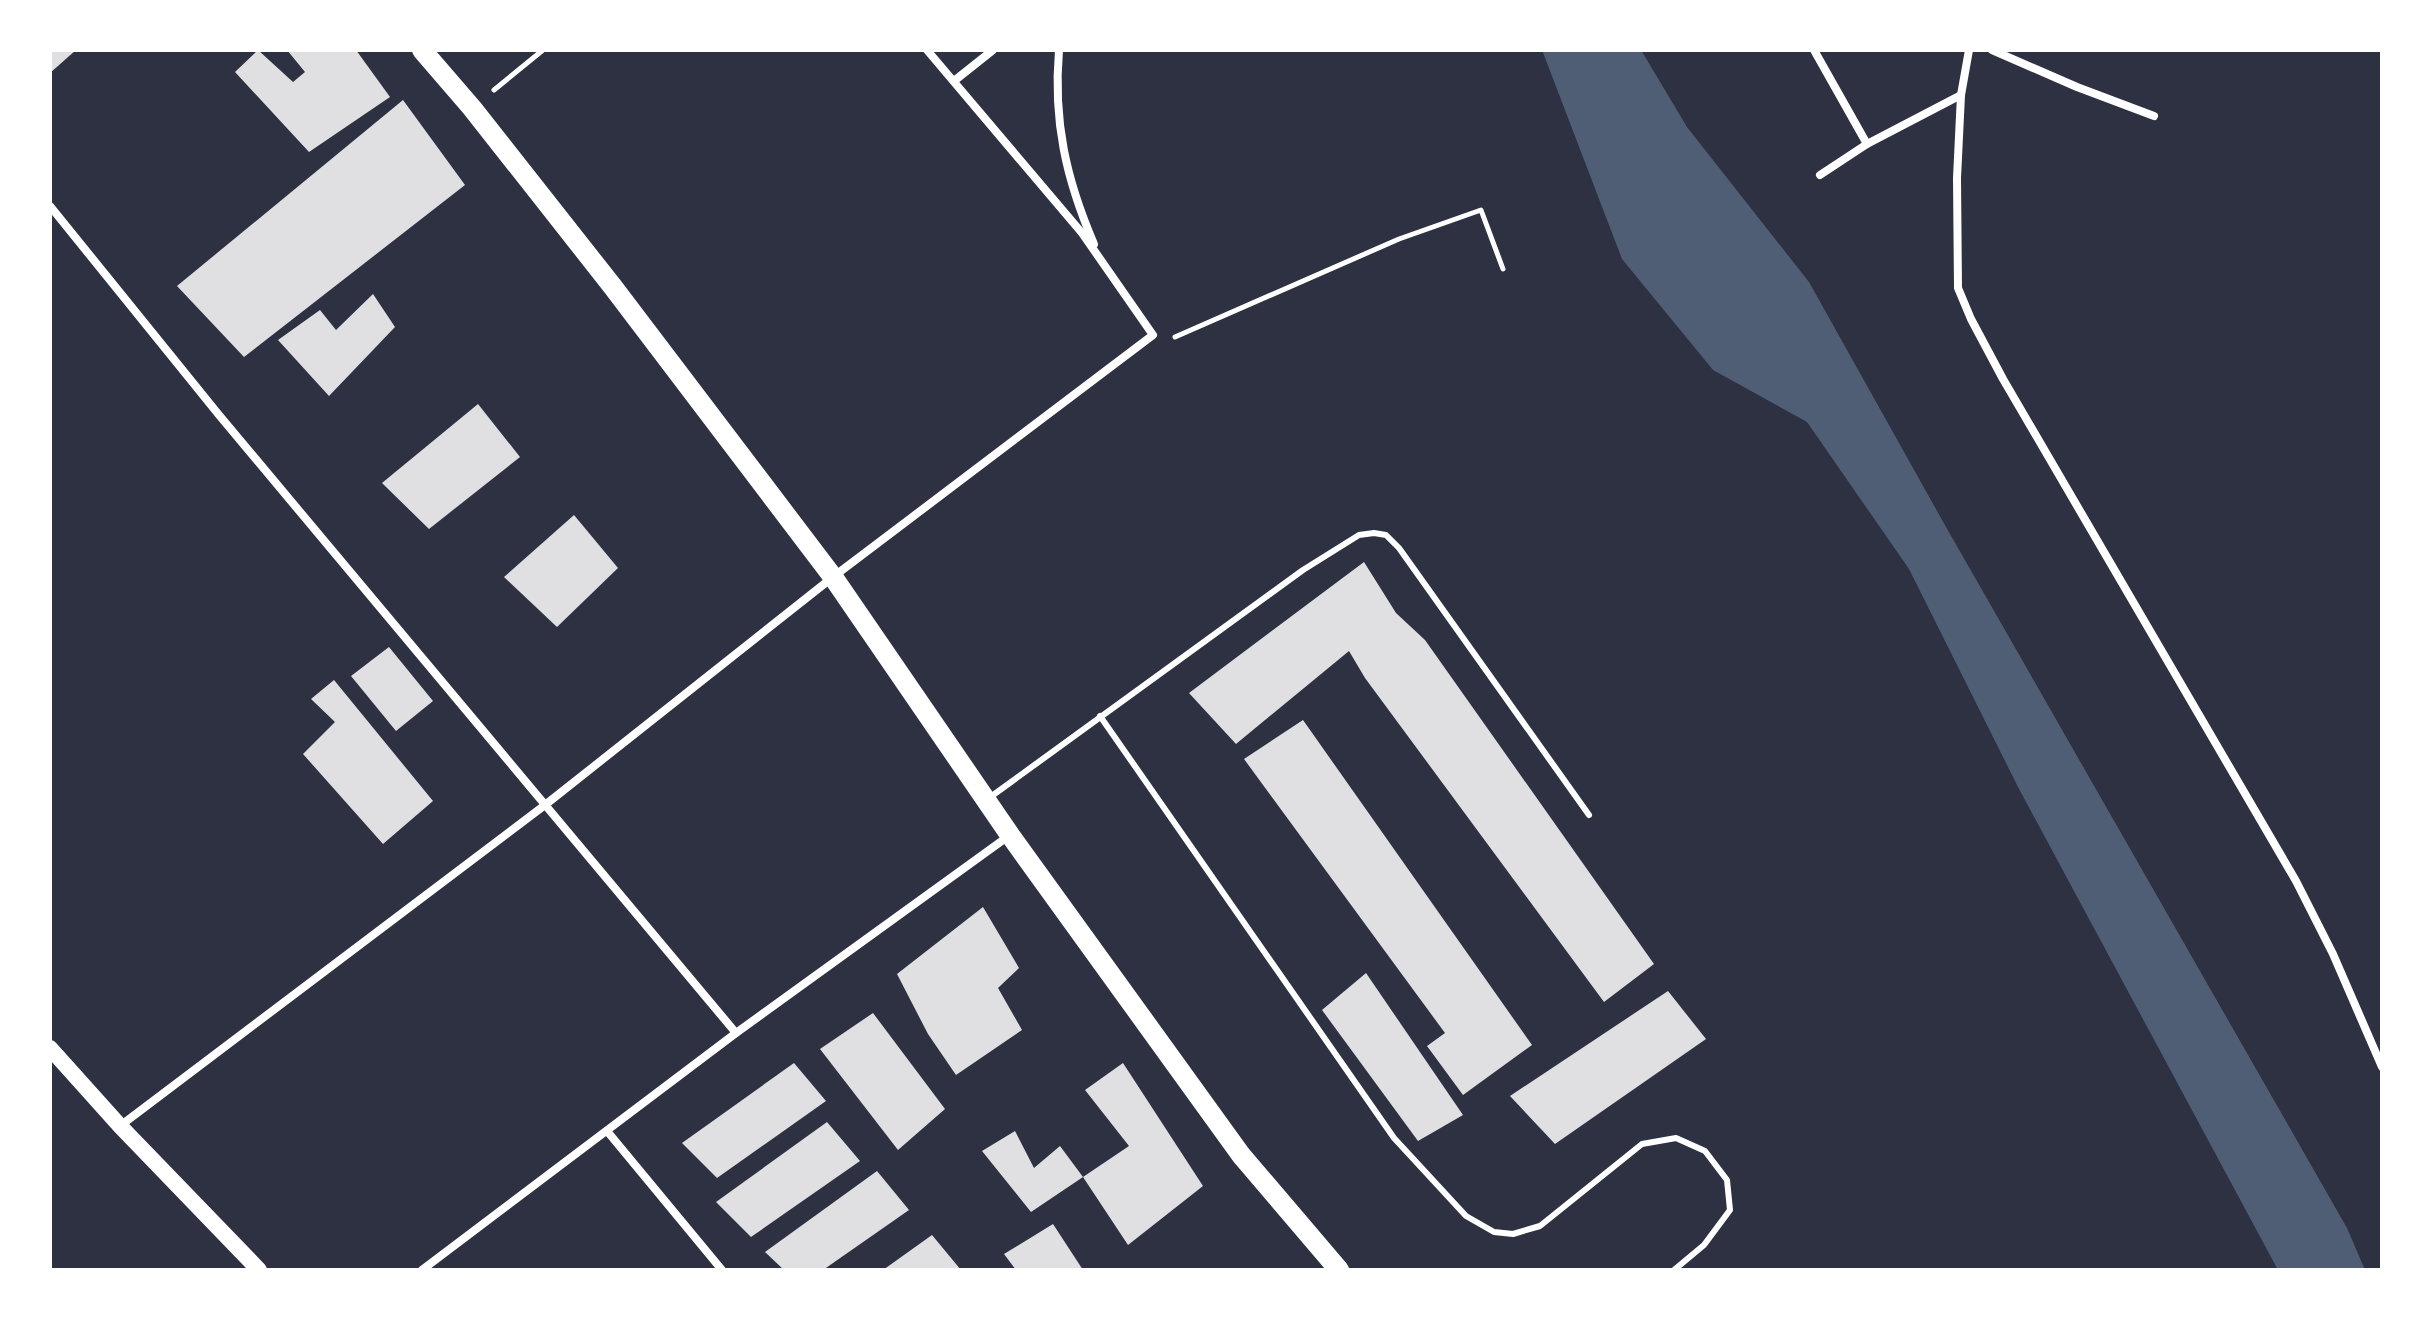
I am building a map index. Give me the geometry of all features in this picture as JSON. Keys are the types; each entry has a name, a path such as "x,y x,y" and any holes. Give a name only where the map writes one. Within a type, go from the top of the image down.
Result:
{"main road":[{"path":"422,50 472,108 613,287 833,577 1010,835 1241,1155 1339,1270"},
{"path":"50,1048 120,1126 259,1270"}],"street":[{"path":"120,1126 545,805 833,577 1153,335 1082,233 927,50"},
{"path":"954,81 993,50"},
{"path":"1059,50 1056,80 1058,126 1067,171 1101,259"},
{"path":"1814,50 1867,144"},
{"path":"1969,50 1961,95 1956,244 1958,288 2003,379 2296,881 2333,954 2382,1067"},
{"path":"1992,50 2154,116"},
{"path":"1820,175 1867,144 1961,95"},
{"path":"50,206 219,415 736,1033"},
{"path":"422,1270 736,1033 1010,835"},
{"path":"607,1131 722,1270"}],"lane":[{"path":"986,800 1303,570 1359,535 1374,533 1386,535 1408,561 1589,815"},
{"path":"1100,716 1394,1138 1466,1216 1494,1232 1513,1234 1540,1226 1642,1144 1676,1138 1705,1151 1727,1180 1730,1210 1704,1245 1674,1270"}],"path":[{"path":"472,108 543,50"},
{"path":"1153,335 1177,337 1399,239 1481,210 1503,269"}],"water":[{"path":"1542,50 1641,50 1687,127 1809,282 2347,1228 2365,1270 2278,1270 2018,787 1909,569 1807,422 1713,370 1622,259"}],"building":[{"path":"50,50 76,50 50,73"},
{"path":"258,50 293,82 305,72 287,50 356,50 390,97 309,152 235,72"},
{"path":"403,100 465,185 244,357 177,286"},
{"path":"373,294 395,327 329,396 278,340 320,310 336,330"},
{"path":"478,404 520,457 429,529 382,483"},
{"path":"574,515 618,568 557,627 504,577"},
{"path":"1364,562 1396,613 1425,640 1654,964 1604,1002 1365,678 1349,651 1236,744 1189,693"},
{"path":"389,647 433,701 396,731 351,676"},
{"path":"334,680 433,801 383,844 303,754 335,722 311,699"},
{"path":"1303,720 1532,1045 1463,1095 1427,1046 1445,1033 1244,759"},
{"path":"983,907 1019,968 998,988 1022,1030 956,1075 928,1034 897,974"},
{"path":"1366,973 1463,1115 1418,1141 1322,1010"},
{"path":"1668,991 1706,1039 1555,1144 1510,1096"},
{"path":"873,1013 945,1109 898,1150 820,1049"},
{"path":"794,1063 826,1101 717,1178 682,1143"},
{"path":"1123,1063 1203,1186 1128,1245 1083,1177 1129,1146 1085,1090"},
{"path":"827,1122 860,1161 751,1237 716,1202"},
{"path":"1015,1131 1034,1168 1060,1146 1083,1177 1031,1212 982,1151"},
{"path":"877,1171 909,1210 823,1270 784,1270 765,1252"},
{"path":"1053,1224 1083,1270 1016,1270 1004,1254"},
{"path":"932,1235 961,1270 883,1270"}]}
